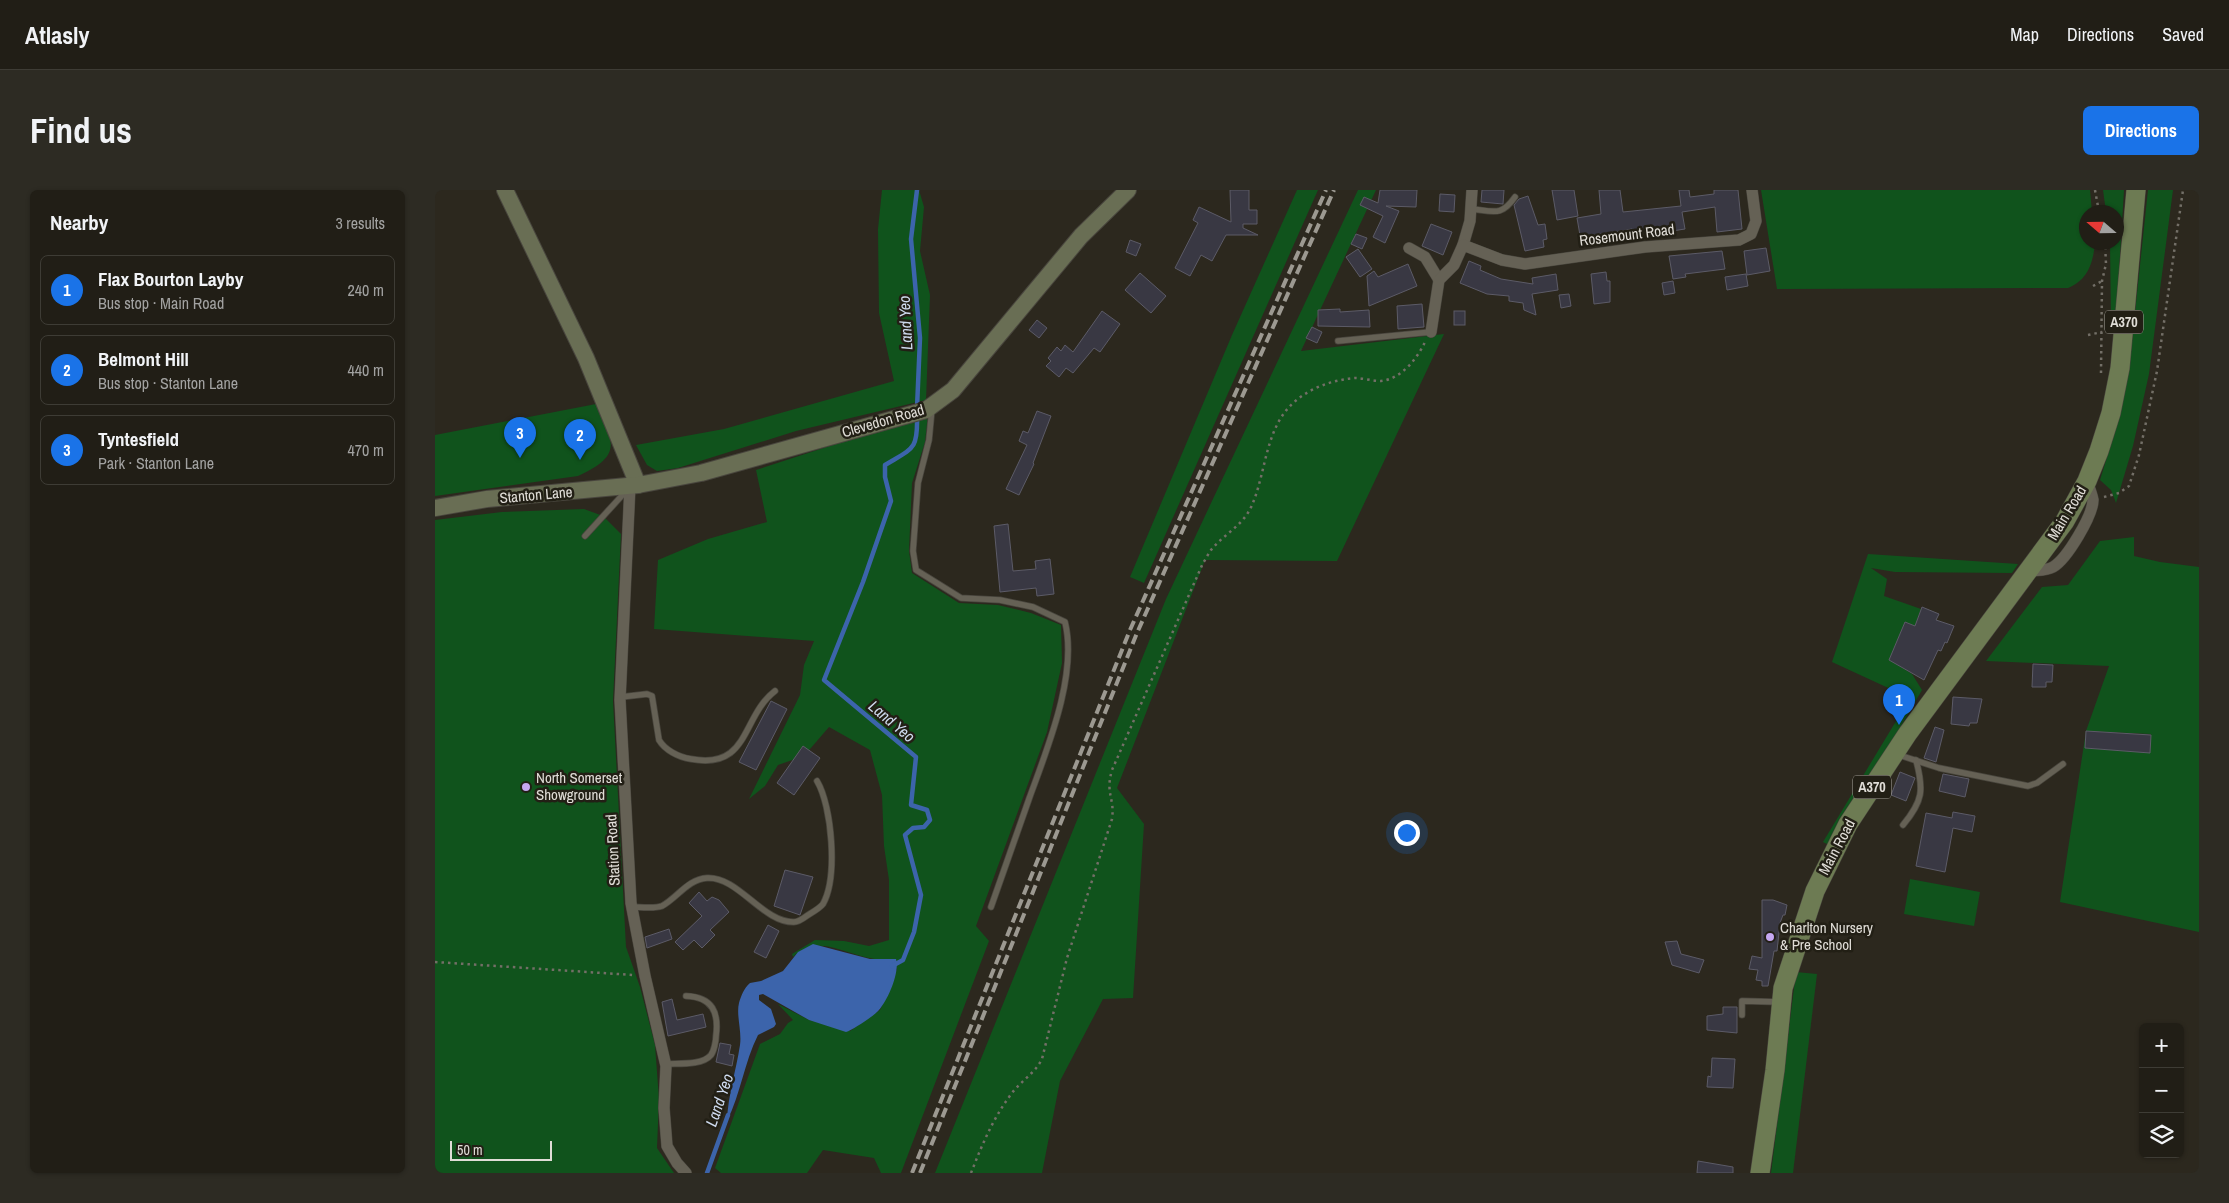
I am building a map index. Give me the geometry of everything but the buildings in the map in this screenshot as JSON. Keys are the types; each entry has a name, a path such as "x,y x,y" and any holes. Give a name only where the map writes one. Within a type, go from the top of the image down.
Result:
{"main road":[{"path":"505,190 586,358 634,486"},
{"name":"Clevedon Road","path":"634,486 701,473 929,408 953,390 1081,236 1128,190"},
{"name":"Main Road","path":"1761,1173 1786,980 1815,890 1848,824 1894,753 2065,521 2087,481 2099,450 2113,406 2121,368 2136,190"},
{"name":"Stanton Lane","path":"435,508 487,499 634,486"}],"street":[{"path":"1431,332 1439,280 1454,265 1463,245 1471,209 1472,190"},
{"name":"Rosemount Road","path":"1463,245 1502,260 1525,264 1645,247 1739,240 1751,234 1756,221 1752,190"},
{"path":"1409,248 1425,256 1439,280"},
{"name":"Main Road","path":"2030,571 2045,570 2055,566 2085,524 2091,513 2093,499 2087,481"},
{"name":"Station Road","path":"634,486 621,697 632,907 665,1064 663,1108 667,1146 677,1163 686,1173"}],"lane":[{"path":"1471,209 1505,210 1515,197"},
{"path":"1338,341 1431,332"},
{"path":"929,408 929,440 918,483 913,551 916,570 961,598 1000,600 1033,608 1065,622 1068,635 1068,662 1052,735 991,907"},
{"path":"585,536 634,486"},
{"path":"621,697 647,694 652,696 659,740 663,746 686,759 716,761 734,751 747,734 763,704 775,691"},
{"path":"1894,753 1975,776 2028,786 2037,783 2063,764"},
{"path":"1903,825 1915,810 1922,789 1916,760"},
{"path":"632,907 661,907 691,883 707,878 722,881 783,920 796,922 807,916 822,905 827,892 831,870 830,824 824,793 817,781"},
{"path":"665,1064 696,1062 711,1055 716,1040 717,1016 713,1007 705,1001 686,996"},
{"path":"1742,1015 1742,1001 1782,1002"}],"path":[{"path":"2095,190 2098,205"},
{"path":"2093,499 2119,493 2129,486 2139,455 2157,371 2183,190"},
{"path":"2103,342 2101,281 2106,264 2105,250"},
{"path":"2093,286 2101,281"},
{"path":"971,1173 986,1135 1002,1106 1017,1086 1037,1070 1042,1059 1067,958 1112,818 1113,808 1108,793 1112,770 1203,563 1211,550 1242,521 1252,506 1264,459 1278,426 1291,404 1330,382 1356,378 1382,381 1402,372 1418,355 1431,332"},
{"path":"435,962 645,976"}],"green space":[{"path":"882,190 919,190 924,207 920,251 930,295 926,400 796,431 678,468 657,471 647,465 636,445 724,429 894,381 879,313 878,229"},
{"path":"1297,190 1318,190 1144,583 1130,577 1232,335"},
{"path":"1358,190 1376,190 1301,351 1444,334 1337,561 1205,560 1117,788 1144,824 1133,998 1103,999 1060,1081 1042,1173 935,1173 1166,599"},
{"path":"1761,190 2090,190 2091,205 2079,205 2079,250 2094,250 2093,257 2085,276 2075,285 2068,288 1777,289"},
{"path":"2103,190 2124,190 2123,205 2105,205"},
{"path":"2148,190 2173,190 2149,374 2133,446 2116,503 2111,490 2100,480 2121,411 2129,369"},
{"path":"2110,250 2120,250 2117,306 2111,323"},
{"path":"596,404 607,428 611,447 602,462 592,469 578,476 435,496 435,435"},
{"path":"928,414 925,442 912,483 909,551 912,573 959,603 998,605 1031,613 1061,625 1062,663 1047,732 976,926 989,941 901,1173 881,1173 874,1158 823,1150 807,1173 721,1173 715,1168 760,1044 780,1034 788,1023 793,1020 778,1004 809,1020 850,1031 880,1010 897,969 891,959 865,957 828,946 804,949 793,957 792,954 815,940 844,941 869,946 889,940 889,880 884,846 882,795 870,750 829,727 804,756 778,765 765,786 749,799 800,695 804,665 814,641 654,629 658,560 708,539 767,522 756,470"},
{"name":"North Somerset Showground","path":"584,509 603,516 621,534 613,701 626,947 640,987 655,1045 659,1099 657,1148 674,1173 435,1173 435,520 502,512"},
{"path":"2134,537 2134,556 2160,562 2199,567 2199,932 2060,902 2086,731 2109,666 1986,661 2042,587 2068,585 2100,541","holes":["2086,731 2151,734 2150,752 2085,748"]},
{"path":"1868,554 2018,564 2012,573 1895,572 1871,568 1887,579 1884,596 1921,609 1915,626 1905,622 1890,660 1912,674 1922,690 1831,846 1823,842 1910,698 1832,662"},
{"path":"1910,879 1980,892 1974,926 1904,914"},
{"path":"1796,972 1817,974 1793,1173 1771,1173"}],"water":[{"path":"813,944 870,959 896,959 895,978 889,993 877,1012 869,1019 846,1032 809,1020 763,994 759,995 759,1000 771,1009 776,1024 774,1027 758,1035 727,1121 730,1092 740,1045 738,1008 743,992 750,983 761,981 783,971 798,952"}],"waterway":[{"name":"Land Yeo","path":"917,190 911,239 920,338 917,408"},
{"name":"Land Yeo","path":"892,966 903,960 914,932 921,895 905,835 913,828 924,827 930,820 927,810 911,805 916,757 824,680 863,582 891,501 885,477 885,465 912,447 916,436 917,416"},
{"name":"Land Yeo","path":"707,1173 728,1115"}],"railway":[{"path":"912,1173 1130,630 1326,190"},
{"path":"920,1173 1137,633 1334,190"}],"place":[{"name":"Tyntesfield","path":"520,458"},
{"name":"Belmont Hill","path":"580,460"},
{"name":"Flax Bourton Layby","path":"1899,725"},
{"name":"North Somerset Showground","path":"526,787"},
{"name":"Charlton Nursery & Pre School","path":"1770,937"}]}
